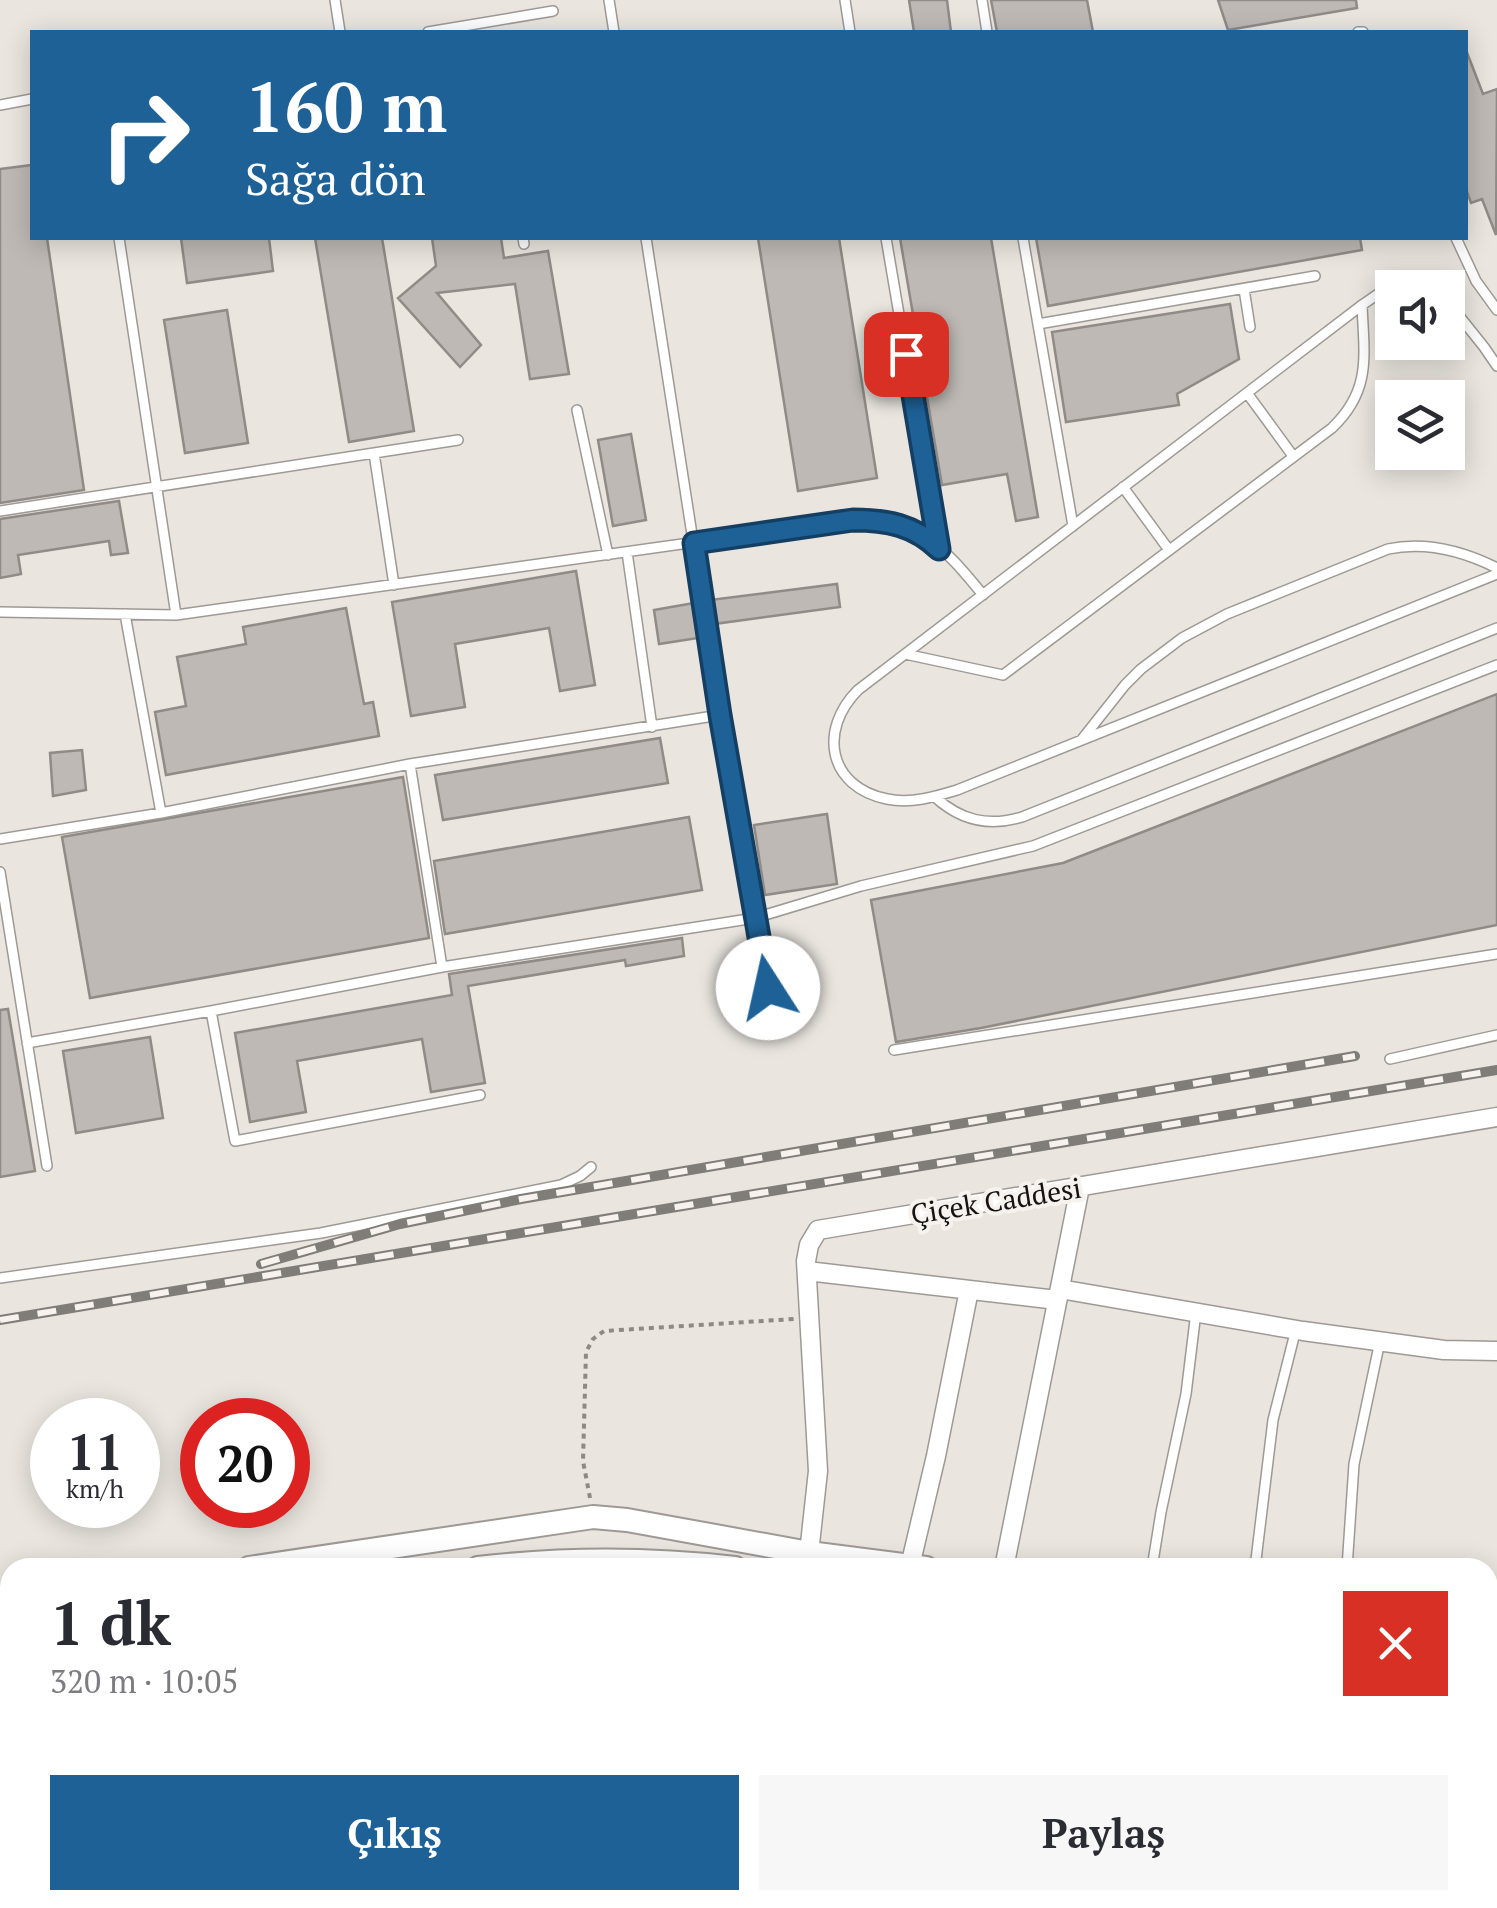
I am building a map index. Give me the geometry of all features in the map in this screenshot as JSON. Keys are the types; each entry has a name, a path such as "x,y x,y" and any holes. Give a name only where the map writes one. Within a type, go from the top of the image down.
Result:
{"street":[{"name":"Çiçek Caddesi","path":"809,1553 818,1471 806,1253 818,1230 1497,1117"},
{"path":"1006,1558 1080,1186"},
{"path":"806,1271 969,1290 1058,1294 1444,1350 1497,1351"},
{"path":"919,1558 969,1290"},
{"path":"316,1558 593,1517 851,1558"}],"lane":[{"path":"335,0 340,30"},
{"path":"609,0 614,30"},
{"path":"845,0 850,30"},
{"path":"982,0 988,30"},
{"path":"440,30 552,12"},
{"path":"0,105 30,99"},
{"path":"119,240 176,615"},
{"path":"646,240 720,715 768,988"},
{"path":"886,240 939,549"},
{"path":"1023,240 1072,526"},
{"path":"1457,240 1476,281 1497,310"},
{"path":"1038,324 1315,276"},
{"path":"1244,289 1250,326"},
{"path":"1375,297 858,690 841,709 834,731 834,752 846,777 870,794 905,802 935,797 1497,571"},
{"path":"904,654 1003,675 1343,418 1357,396 1364,374 1362,305"},
{"path":"1465,322 1497,366"},
{"path":"1247,392 1293,456"},
{"path":"577,410 608,555"},
{"path":"0,511 458,440"},
{"path":"374,453 394,585"},
{"path":"1123,488 1169,550"},
{"path":"0,612 176,615 853,520 910,528 939,549 983,595"},
{"path":"1081,740 1108,703 1142,669 1182,638 1227,614 1401,546 1444,549 1482,561 1497,571"},
{"path":"627,552 652,727"},
{"path":"126,614 161,813"},
{"path":"935,797 956,813 981,822 1022,817 1497,628"},
{"path":"27,1043 442,967 755,918 861,886 1033,846 1497,665"},
{"path":"0,839 161,813 410,764 720,715"},
{"path":"410,764 442,967"},
{"path":"0,872 47,1166"},
{"path":"894,1050 1497,954"},
{"path":"212,1011 235,1141 480,1095"},
{"path":"1390,1059 1497,1035"},
{"path":"0,1278 321,1233 562,1184 591,1167"},
{"path":"1154,1558 1186,1394 1196,1312"},
{"path":"1256,1558 1273,1420 1296,1329"},
{"path":"1348,1558 1354,1464 1380,1341"}],"path":[{"path":"593,1517 583,1461 586,1352 592,1340 604,1331 809,1318"}],"building":[{"path":"909,0 947,0 951,30 914,30"},
{"path":"991,0 1087,0 1093,30 997,30"},
{"path":"1218,0 1356,0 1357,8 1228,30"},
{"path":"1468,55 1483,94 1497,89 1496,235 1482,199 1471,203"},
{"path":"30,165 30,240 47,240 84,490 0,503 0,169"},
{"path":"181,240 269,240 273,271 187,283"},
{"path":"315,240 382,240 414,431 349,442"},
{"path":"432,240 501,240 504,258 548,251 569,374 530,379 515,284 437,293 481,345 460,367 398,298 436,266"},
{"path":"758,240 839,240 877,478 798,491"},
{"path":"900,240 991,240 1038,517 1016,521 1007,474 942,485"},
{"path":"1036,240 1360,240 1362,250 1048,306"},
{"path":"1230,304 1239,359 1177,394 1179,405 1066,422 1052,332"},
{"path":"227,310 248,443 185,453 164,320"},
{"path":"631,434 646,520 613,526 598,440"},
{"path":"119,501 128,553 111,555 109,541 18,555 21,574 0,578 0,519"},
{"path":"576,571 595,685 560,691 549,628 455,644 465,707 411,716 392,602"},
{"path":"837,584 840,607 714,624 710,600"},
{"path":"694,603 698,638 659,644 654,610"},
{"path":"346,608 364,704 373,702 379,736 166,775 155,712 186,706 177,657 246,644 243,627"},
{"path":"1497,694 1497,925 896,1042 871,900 1063,863"},
{"path":"660,738 668,783 443,820 435,775"},
{"path":"82,750 86,790 53,796 50,753"},
{"path":"403,777 429,938 90,998 62,837"},
{"path":"827,814 837,884 765,895 754,825"},
{"path":"689,817 702,890 445,934 434,861"},
{"path":"682,938 684,956 626,966 625,960 468,986 485,1083 431,1092 422,1039 297,1061 306,1112 250,1122 235,1033 452,995 449,974"},
{"path":"8,1009 35,1171 0,1177 0,1010"},
{"path":"150,1037 163,1118 76,1133 63,1051"}],"railway":[{"path":"261,1264 400,1224 521,1199 1355,1056"},
{"path":"0,1320 1497,1070"}],"route":[{"path":"768,988 694,543 870,520 910,528 939,549 906,354"}]}
